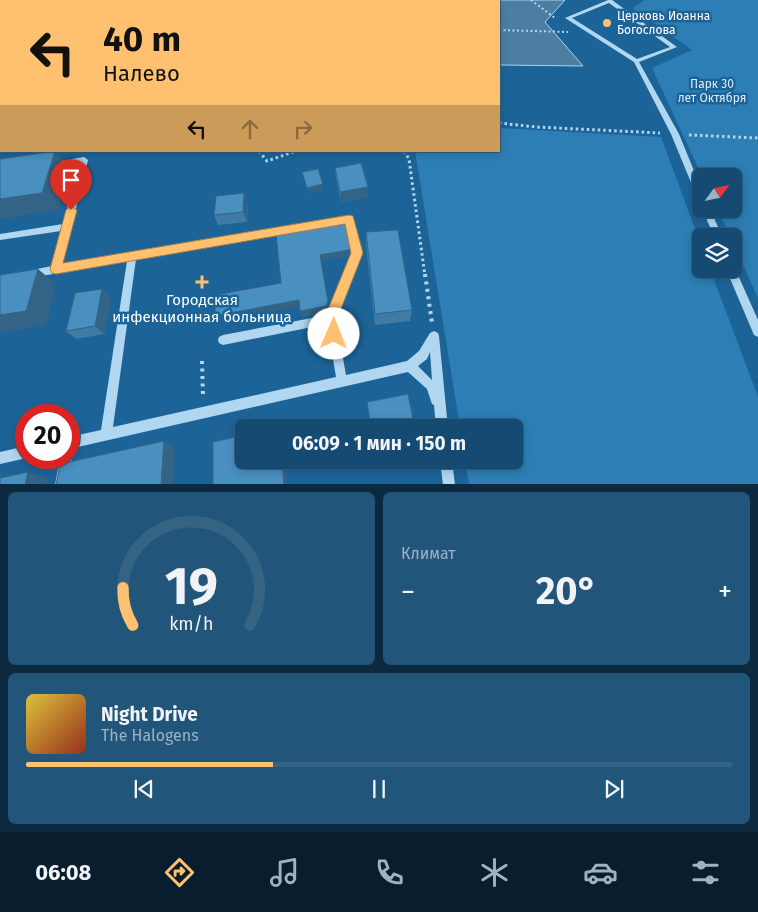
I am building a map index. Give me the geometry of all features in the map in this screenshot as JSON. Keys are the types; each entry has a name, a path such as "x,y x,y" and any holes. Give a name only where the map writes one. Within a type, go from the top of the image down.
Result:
{"street":[{"path":"636,61 674,47 610,1 568,18 636,61 675,134 692,175"},
{"path":"47,166 84,160 56,269"},
{"path":"19,276 349,219 357,253 331,319 342,381"},
{"path":"0,237 67,227"},
{"path":"106,434 132,256"},
{"path":"735,278 758,332"},
{"path":"223,340 331,319"},
{"path":"80,440 410,366 423,355 434,336"},
{"path":"434,336 442,419"},
{"path":"410,366 431,386 441,419"},
{"path":"0,458 15,455"},
{"path":"61,484 64,469"},
{"path":"447,469 448,484"}],"path":[{"path":"531,0 558,20"},
{"path":"500,30 574,33"},
{"path":"500,123 536,127 758,138"},
{"path":"260,152 268,161 293,152"},
{"path":"405,152 409,159 434,336"},
{"path":"202,360 203,412"}],"green space":[{"name":"Парк 30 лет Октября","path":"644,0 758,0 758,298 742,263 742,228 726,228 721,218 742,218 742,168 698,168 652,68 692,50 633,8"},
{"path":"500,128 661,137 695,228 692,228 692,278 713,278 758,397 758,484 469,484 466,469 523,469 523,419 459,419 415,152 500,152"}],"shaded area":[{"path":"500,0 565,0 545,22 583,66 500,65"}],"building":[{"path":"55,152 42,193 0,199 0,159"},
{"path":"361,163 368,187 340,192 335,168"},
{"path":"318,169 323,184 307,188 302,172"},
{"path":"244,193 243,212 214,215 216,196"},
{"path":"345,222 349,250 320,255 328,302 326,306 300,311 299,300 215,316 215,295 281,283 276,233"},
{"path":"398,230 412,310 375,314 366,232"},
{"path":"38,269 26,311 0,315 0,275"},
{"path":"102,289 95,326 66,331 75,293"},
{"path":"408,394 413,419 370,419 367,402"},
{"path":"235,437 235,469 283,469 284,484 213,484 213,442"},
{"path":"164,441 161,484 56,484 59,469 80,469 80,460"},
{"path":"28,472 25,484 0,484 0,478"}],"place":[{"name":"Церковь Иоанна Богослова","path":"607,23"},
{"name":"Городская инфекционная больница","path":"202,282"}],"route":[{"path":"71,210 56,269 349,219 357,253 331,319 334,334"}]}
